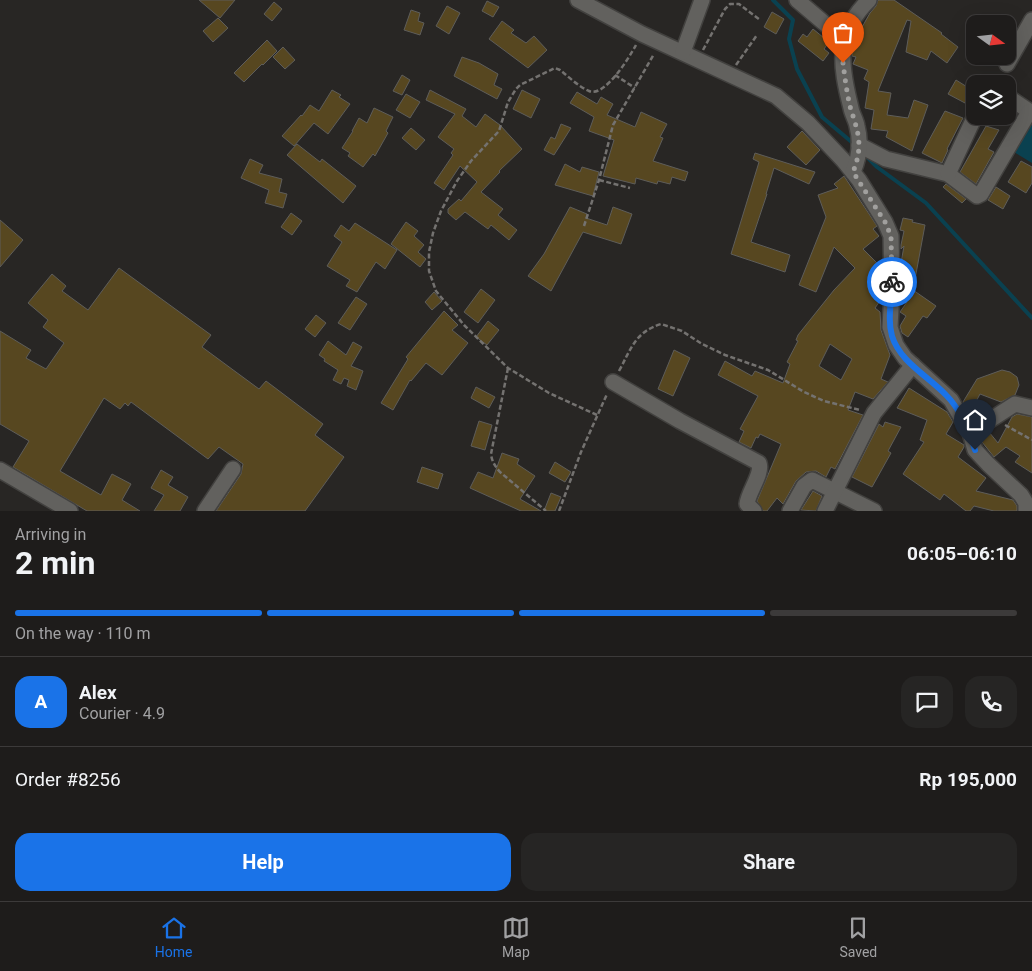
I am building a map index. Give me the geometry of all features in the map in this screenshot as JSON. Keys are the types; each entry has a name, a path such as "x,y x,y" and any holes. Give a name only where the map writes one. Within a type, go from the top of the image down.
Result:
{"street":[{"path":"578,0 642,34 764,90 787,104 808,123 857,156 886,159 948,174 975,195 981,194 1031,112 1016,102"},
{"path":"683,52 702,0"},
{"path":"797,0 843,39"},
{"path":"869,0 856,15 843,39 842,53 851,109 858,130 857,156 891,236 892,291 890,327 900,352 951,400 970,433 975,450 1027,502"},
{"path":"1016,48 1032,20"},
{"path":"948,174 971,125"},
{"path":"825,511 874,413 913,365"},
{"path":"613,382 759,464 760,470 747,498 747,504 754,511"},
{"path":"970,433 1015,404 1032,408"},
{"path":"204,511 233,469"},
{"path":"0,470 70,511"},
{"path":"790,511 804,486 812,480 836,492 852,506 874,511"}],"path":[{"path":"698,60 730,4 739,4 760,20"},
{"path":"597,415 549,393 508,368 464,325 436,291 429,271 429,252 438,218 449,195 463,172 500,130 508,102 520,84 555,68 589,92 595,92 603,88 623,68 642,34"},
{"path":"730,74 757,35"},
{"path":"584,226 599,180 613,125 652,58 659,41"},
{"path":"615,75 635,88"},
{"path":"599,180 630,188"},
{"path":"725,355 768,370 804,392 824,401 874,413"},
{"path":"508,368 491,454 492,460 494,466 500,472 546,511"},
{"path":"994,416 1007,427 1032,440"}],"water":[{"path":"1032,117 1032,163 1009,149"}],"building":[{"path":"199,0 235,0 220,18"},
{"path":"878,0 894,0 942,33 958,47 947,63 931,51 927,60 906,52 911,21 907,20 878,91 891,93 887,115 908,118 914,100 928,105 912,151 886,137 888,131 871,129 874,110 865,108 869,82 864,79 868,70 853,64 856,57 852,56 852,51 859,29 861,29"},
{"path":"487,1 499,7 493,17 482,11"},
{"path":"274,2 282,9 272,21 264,14"},
{"path":"447,6 460,13 449,34 436,26"},
{"path":"411,10 420,13 418,21 424,23 420,35 404,30"},
{"path":"772,12 784,19 776,34 764,27"},
{"path":"218,18 228,28 213,42 203,31"},
{"path":"502,21 514,30 511,33 526,43 534,36 547,50 528,68 489,39"},
{"path":"813,29 829,42 824,49 829,53 823,61 798,41 803,34 807,37"},
{"path":"267,40 277,51 244,82 234,73"},
{"path":"283,47 295,60 285,69 273,57"},
{"path":"462,57 479,63 498,74 494,85 502,89 497,99 454,76"},
{"path":"402,75 410,80 402,95 393,91"},
{"path":"956,80 966,86 965,103 948,94"},
{"path":"332,90 341,95 339,97 350,104 328,134 314,123 294,146 282,136 310,105 319,111"},
{"path":"430,90 466,109 462,116 476,127 485,114 500,125 522,149 481,192 503,209 498,215 517,230 509,240 491,225 488,229 465,212 456,220 448,213 448,209 459,199 461,201 477,182 460,166 444,190 434,183 453,155 451,153 454,149 438,137 455,114 426,100"},
{"path":"522,90 540,99 531,118 513,109"},
{"path":"577,92 597,104 601,97 613,104 607,115 635,127 641,112 667,124 660,137 663,138 653,161 688,172 685,181 672,177 670,184 658,181 657,184 636,178 635,184 603,176 614,140 589,131 594,117 570,103"},
{"path":"406,94 420,102 410,118 396,110"},
{"path":"374,108 393,117 386,131 388,133 375,156 373,154 363,167 348,156 350,153 342,148 359,118 367,123"},
{"path":"945,111 963,118 942,163 922,153"},
{"path":"561,124 571,128 554,155 544,150 551,137 555,139"},
{"path":"986,126 999,130 988,149 994,152 976,184 960,172"},
{"path":"411,128 425,140 416,150 402,138"},
{"path":"802,131 820,150 806,165 787,147"},
{"path":"297,144 320,162 322,159 356,186 343,203 287,155"},
{"path":"755,153 815,172 809,184 774,168 751,242 790,255 785,272 731,254 759,162 753,159"},
{"path":"250,159 263,165 259,173 282,179 279,192 287,194 283,208 265,203 269,190 241,178"},
{"path":"1021,161 1032,167 1032,183 1026,193 1008,182"},
{"path":"565,164 580,172 582,167 599,172 593,196 555,185"},
{"path":"844,176 877,226 873,229 879,236 863,249 882,268 872,278 883,286 882,298 875,308 880,312 881,330 890,355 881,379 888,382 873,399 855,392 848,410 863,415 835,469 831,467 826,477 816,471 806,472 796,481 783,504 777,498 767,511 763,511 757,501 781,444 760,434 758,438 756,437 751,448 739,442 744,431 740,429 758,396 718,375 725,361 752,376 755,371 783,383 790,364 787,362 798,341 796,340 798,335 834,290 855,268 834,247 816,292 799,285 826,217 818,195 838,188 834,184","holes":["830,344 852,359 841,380 819,366"]},
{"path":"946,184 966,199 962,203 943,187"},
{"path":"996,187 1010,196 1003,209 988,200"},
{"path":"570,207 587,214 586,218 607,225 613,207 632,214 621,244 583,232 551,291 528,276 544,254"},
{"path":"291,213 302,221 292,235 281,227"},
{"path":"903,218 925,225 913,290 936,306 927,318 923,316 908,337 902,333 900,326 906,316 900,312 907,302 901,298 901,263 904,246 901,249 901,245 904,231 900,230"},
{"path":"0,220 23,240 0,267"},
{"path":"406,222 418,231 414,236 424,245 418,252 426,259 420,267 391,244"},
{"path":"355,223 397,250 385,269 376,262 357,292 346,286 350,280 327,266 342,242 334,236 341,225 349,231"},
{"path":"119,268 211,335 202,347 259,389 266,381 323,424 315,435 344,457 305,511 216,511 241,474 243,464 219,447 208,459 131,402 128,406 125,403 120,409 104,398 60,471 101,495 112,474 131,484 122,500 140,511 87,511 13,467 29,441 0,424 0,331 31,350 26,358 46,369 64,343 43,327 48,320 28,303 52,274 66,286 62,291 88,310"},
{"path":"481,289 495,300 478,323 464,312"},
{"path":"434,292 442,301 432,310 425,302"},
{"path":"356,297 367,304 350,330 338,323"},
{"path":"444,311 458,325 452,330 468,343 442,375 426,363 410,380 393,410 381,403 408,359 406,357"},
{"path":"316,315 326,323 315,337 305,329"},
{"path":"488,321 499,330 487,345 476,337"},
{"path":"328,341 346,355 353,342 362,347 351,366 363,371 356,390 347,386 349,380 344,378 341,384 333,380 338,370 324,361 325,359 319,355"},
{"path":"674,350 690,358 673,396 658,389"},
{"path":"1002,370 1010,372 1017,377 1019,385 1015,395 1001,402 980,394 970,413 963,402 977,379"},
{"path":"476,387 495,397 489,408 471,398"},
{"path":"909,388 947,412 953,422 946,434 964,445 958,457 986,478 976,491 1013,500 1017,506 1017,511 994,511 974,506 970,511 966,511 944,494 940,500 903,474 924,442 920,440 927,420 897,408"},
{"path":"1017,414 1032,417 1032,473 1015,462 1020,456 1006,447 994,457 982,442 981,437 989,432 998,443 1012,417"},
{"path":"479,421 492,425 485,450 471,446"},
{"path":"885,422 901,427 888,451 891,453 872,487 852,477 879,424 883,427"},
{"path":"502,453 519,459 517,464 535,476 520,499 541,511 521,511 470,488 478,472 493,478"},
{"path":"555,462 571,472 565,482 549,473"},
{"path":"422,467 443,474 438,489 417,482"},
{"path":"161,470 173,477 168,485 188,497 180,511 154,511 164,495 151,488"},
{"path":"813,491 822,496 816,511 801,510"},
{"path":"551,493 561,497 555,511 544,511"}],"waterway":[{"path":"773,0 793,20 789,39 797,69 822,117 854,144"},
{"path":"866,156 877,167 926,203 1032,318"}],"way so far":[{"path":"843,63 851,109 858,130 859,158 853,172 885,222 891,236 892,282"}],"route":[{"path":"892,282 890,313 892,337 905,358 951,400 970,433 975,450"}]}
